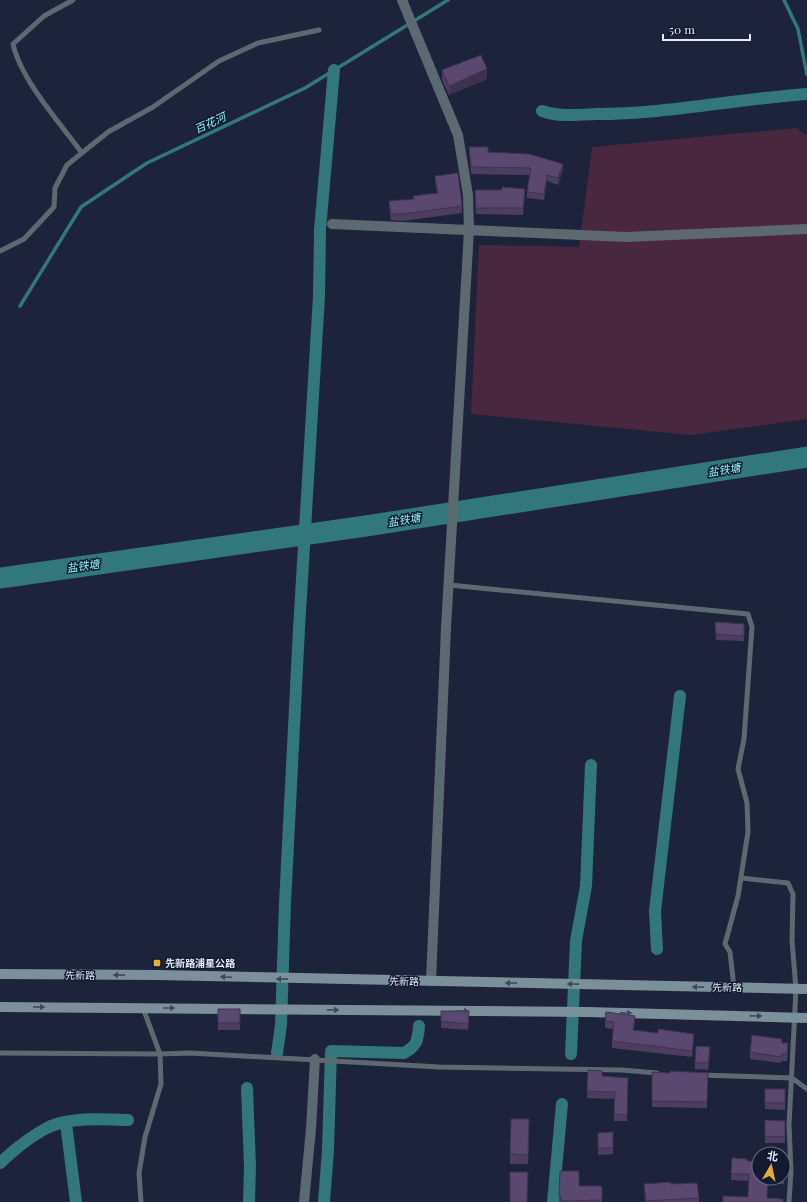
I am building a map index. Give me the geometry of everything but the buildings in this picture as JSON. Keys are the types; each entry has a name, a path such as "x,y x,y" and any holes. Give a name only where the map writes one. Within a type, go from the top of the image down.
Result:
{"main road":[{"name":"先新路","path":"0,974 807,989"},
{"path":"0,1007 587,1012 807,1018"}],"street":[{"path":"404,5 458,135 468,195 469,230 449,585 431,981"},
{"path":"332,224 626,237 807,229"},
{"path":"304,1202 315,1059"}],"lane":[{"path":"73,0 44,16 13,44 16,58 30,82 82,153"},
{"path":"0,251 24,239 54,207 55,188 67,165 108,132 153,107 219,61 258,43 319,30"},
{"path":"449,585 748,614 752,627 744,739 738,769 747,803 748,832 738,896 725,944 730,952 734,988"},
{"path":"741,878 788,883 793,894 792,941 796,989 793,1017 792,1078 789,1124 791,1171 789,1202"},
{"path":"141,1202 139,1173 145,1137 161,1084 160,1054 143,1008"},
{"path":"0,1054 190,1053 438,1067 622,1070 660,1073"},
{"path":"698,1074 792,1078 807,1089"}],"shaded area":[{"path":"797,128 807,135 807,419 691,435 471,414 479,245 579,247 592,147"}],"waterway":[{"name":"百花河","path":"20,306 81,207 147,163 305,88 448,0"},
{"name":"百花河","path":"784,0 798,29 807,75"},
{"path":"277,1053 281,1025 285,903 299,629 319,296 320,230 334,70"},
{"path":"542,111 568,115 649,112 807,94"},
{"name":"盐铁塘","path":"0,578 366,526 807,457"},
{"path":"657,949 655,911 680,696"},
{"path":"571,1054 576,941 586,886 591,765"},
{"path":"324,1202 328,1150 331,1051 404,1053 412,1048 416,1042 419,1026"},
{"path":"247,1088 250,1166 249,1202"},
{"path":"553,1202 562,1104"},
{"path":"0,1163 28,1140 55,1124 75,1120 128,1120"},
{"path":"66,1123 76,1202"}],"place":[{"name":"先新路浦星公路","path":"157,963"}]}
